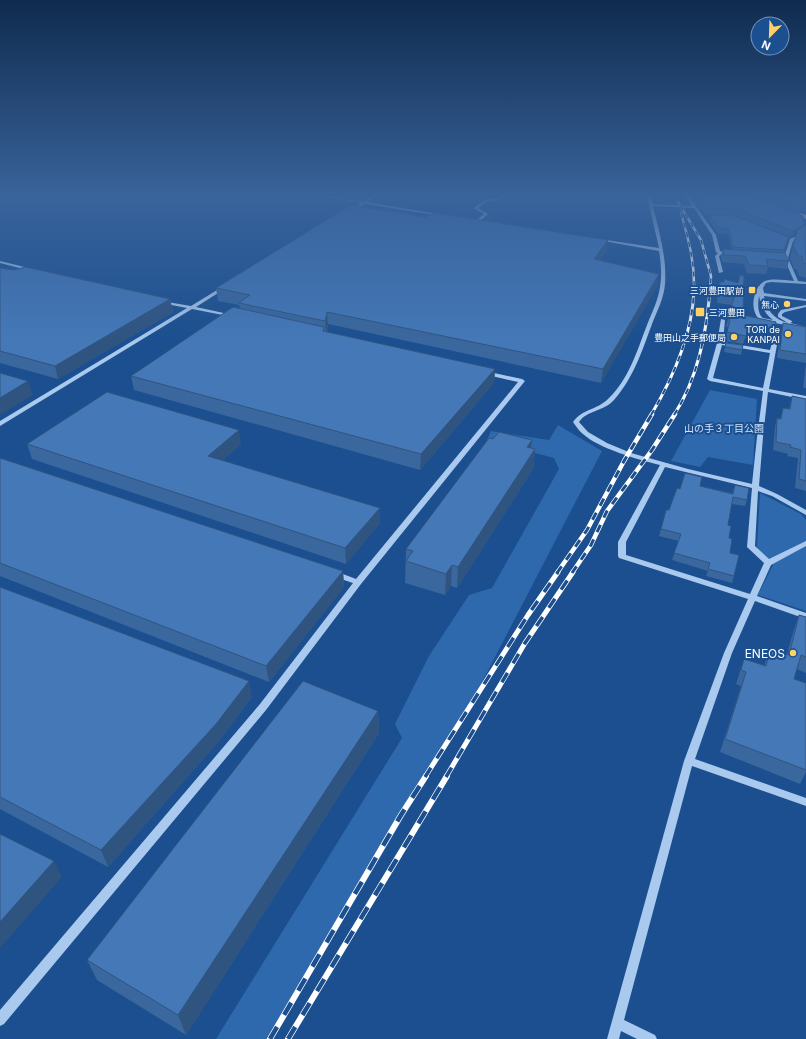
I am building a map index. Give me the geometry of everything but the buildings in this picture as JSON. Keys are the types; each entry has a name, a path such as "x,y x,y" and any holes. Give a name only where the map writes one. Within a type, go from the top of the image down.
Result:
{"street":[{"path":"626,244 661,250"},
{"path":"660,244 663,283 661,294 645,342 631,371 616,394 606,405 580,417 576,422 582,432 589,437 663,465 755,487 806,513"},
{"path":"716,244 718,252 739,255"},
{"path":"790,244 786,258 797,283"},
{"path":"721,253 717,256 721,272"},
{"path":"778,258 786,258"},
{"path":"0,262 38,271"},
{"path":"806,284 771,281 765,282 756,298 758,317 766,321 806,327"},
{"path":"0,424 232,283"},
{"path":"761,291 806,300"},
{"path":"761,291 766,310 775,320 786,325"},
{"path":"153,299 236,317"},
{"path":"806,306 783,311 780,314 780,317 788,322 806,327"},
{"path":"723,320 720,343 710,379 806,398"},
{"path":"768,563 751,547 755,487 765,390 778,328"},
{"path":"720,343 772,352"},
{"path":"0,1020 263,708 358,582 522,381 479,372"},
{"path":"663,465 622,542 622,556 752,597 806,616"},
{"path":"613,1039 690,761 728,653 768,563 806,543"},
{"path":"328,572 358,582"},
{"path":"690,761 806,802"},
{"path":"618,1023 651,1039"}],"green space":[{"name":"山の手３丁目公園","path":"710,390 757,399 753,465 708,457 700,467 671,461"},
{"path":"558,425 602,451 468,709 273,1039 216,1039 402,738 395,724 429,656 469,595 492,588 559,469 554,458 487,440 491,431 549,440"},
{"path":"760,493 801,514 806,520 806,611 758,595 773,565 757,547"}],"railway":[{"path":"689,244 694,271 694,291"},
{"path":"702,244 711,276 710,292"},
{"path":"651,415 667,386 680,356 690,324 694,291"},
{"path":"674,415 689,386 700,355 710,291"},
{"path":"557,573 587,530 624,461 652,414"},
{"path":"572,573 591,545 607,511 652,450 675,414"},
{"path":"425,777 528,615 558,572"},
{"path":"446,777 525,643 573,572"},
{"path":"270,1039 401,815 426,776"},
{"path":"288,1039 447,776"}],"place":[{"name":"三河豊田駅前","path":"752,290"},
{"name":"無心","path":"787,304"},
{"name":"三河豊田","path":"700,312"},
{"name":"TORI de KANPAI","path":"788,334"},
{"name":"豊田山之手郵便局","path":"734,337"},
{"name":"ENEOS","path":"793,653"}]}
